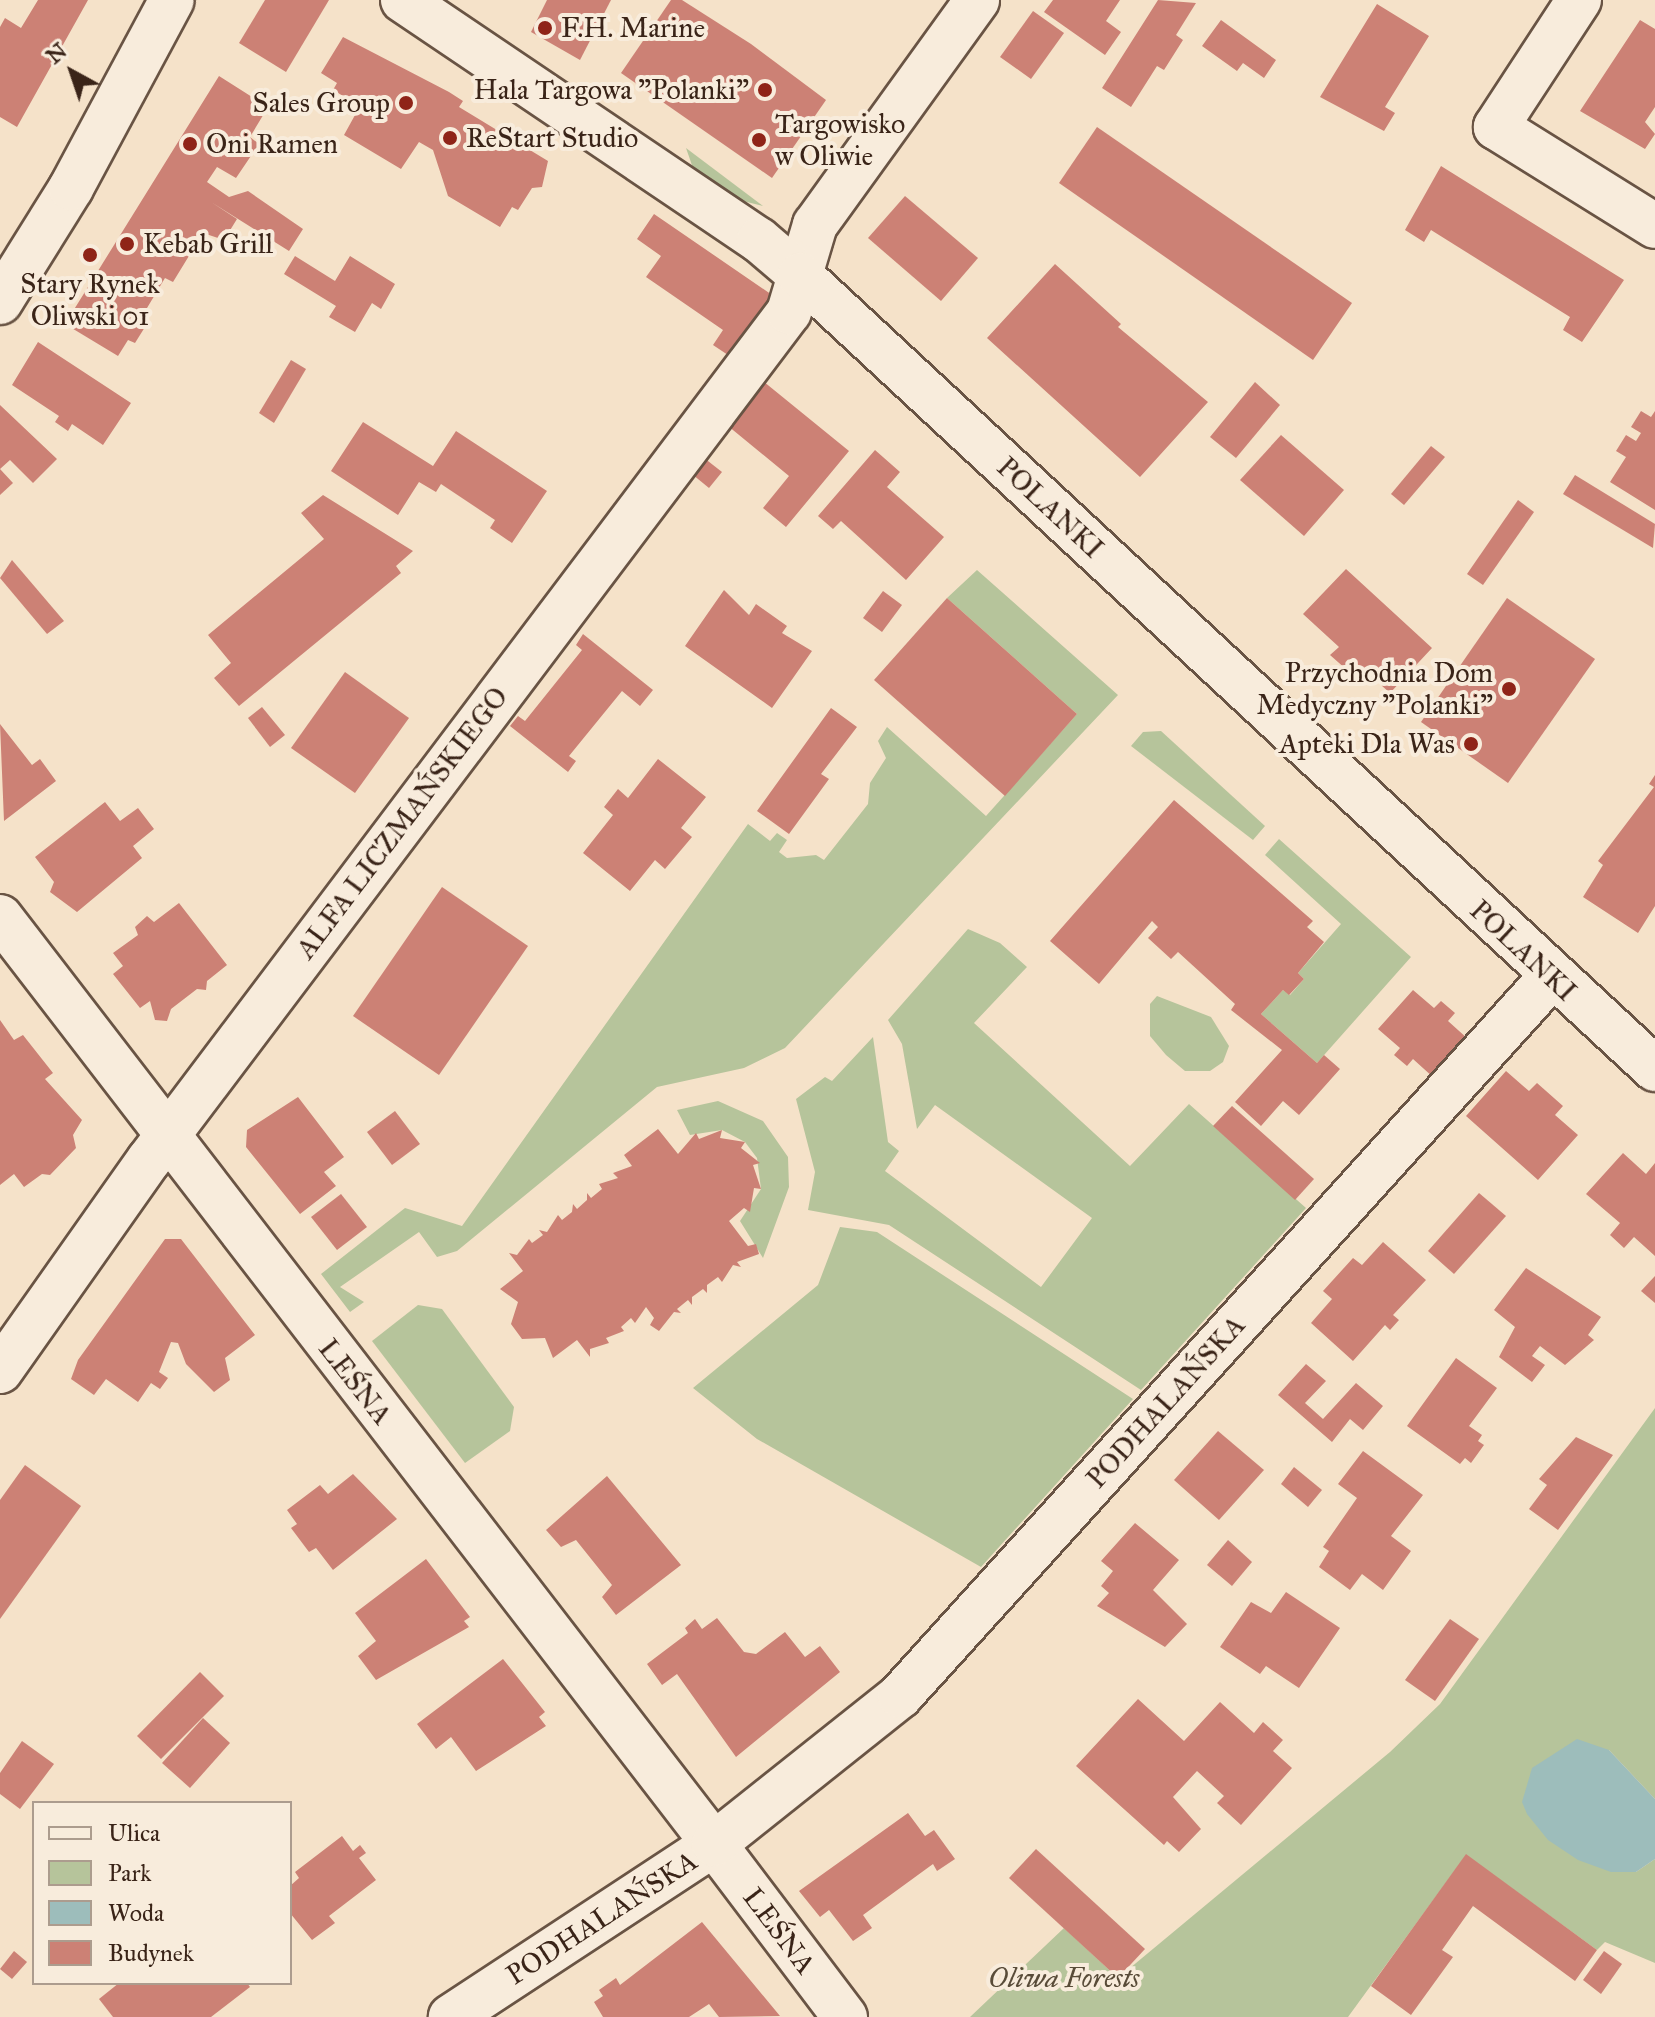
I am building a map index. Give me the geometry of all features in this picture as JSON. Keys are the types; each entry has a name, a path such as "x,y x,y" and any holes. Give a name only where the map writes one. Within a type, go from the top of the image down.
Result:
{"street":[{"path":"0,302 71,188 172,0"},
{"name":"POLANKI","path":"403,0 759,240 1551,977 1651,1057"},
{"name":"ALFA LICZMAŃSKIEGO","path":"0,1371 167,1137 789,312 815,225 977,0"},
{"path":"1579,0 1496,127 1655,226"},
{"name":"LEŚNA","path":"0,917 845,2017"},
{"name":"PODHALAŃSKA","path":"451,2017 714,1844 764,1808 900,1696 1551,977"}],"green space":[{"path":"686,148 763,206 739,200 694,171"},
{"path":"977,570 1118,695 785,1048 744,1068 657,1087 457,1251 437,1257 419,1232 340,1287 364,1302 350,1312 321,1274 405,1208 462,1226 748,824 770,841 777,833 787,840 779,852 787,858 816,855 824,860 868,804 870,783 886,758 878,741 887,727 986,816 1077,714 947,598"},
{"path":"1161,731 1265,826 1253,840 1131,746 1143,732"},
{"path":"1279,839 1411,957 1317,1063 1261,1014 1283,990 1290,995 1304,979 1298,973 1341,924 1265,855"},
{"path":"968,929 1000,943 1027,967 974,1023 1130,1166 1189,1104 1306,1208 1141,1390 889,1225 808,1210 815,1172 796,1099 825,1077 832,1081 873,1037 888,1142 899,1151 885,1171 1041,1287 1092,1218 935,1105 917,1129 902,1044 888,1020"},
{"path":"1157,996 1211,1017 1229,1046 1223,1062 1210,1071 1185,1071 1166,1055 1150,1036 1150,1004"},
{"path":"718,1101 763,1121 788,1157 789,1187 763,1258 740,1221 761,1189 757,1158 745,1142 722,1130 690,1135 677,1110"},
{"path":"840,1227 877,1232 1133,1399 981,1567 757,1439 693,1388 818,1285"},
{"path":"418,1305 442,1309 514,1407 510,1431 465,1463 372,1341"},
{"name":"Oliwa Forests","path":"1655,1408 1655,1799 1609,1750 1611,1872 1636,1872 1655,1859 1655,1963 1605,1942 1597,1950 1466,1855 1348,2017 970,2017 1064,1928 1118,1978 1390,1752 1440,1704"}],"water":[{"path":"1577,1739 1609,1750 1655,1799 1655,1859 1636,1872 1611,1872 1578,1860 1548,1840 1527,1814 1522,1802 1532,1768"}],"building":[{"path":"38,0 88,0 17,127 0,117 0,27 5,18 21,28"},
{"path":"265,0 329,0 286,72 239,43"},
{"path":"547,0 611,0 580,60 531,32"},
{"name":"Hala Targowa \"Polanki\"","path":"671,0 682,0 751,44 826,100 772,178 621,73"},
{"path":"1053,0 1120,0 1106,21 1121,32 1105,55 1044,12"},
{"path":"1158,0 1196,3 1176,35 1183,40 1164,70 1157,66 1131,107 1102,88"},
{"path":"1377,4 1429,36 1385,107 1395,113 1384,131 1320,97"},
{"path":"1033,11 1064,33 1031,79 1000,57"},
{"path":"1221,20 1276,60 1264,78 1243,63 1237,71 1202,46"},
{"path":"1640,20 1655,29 1655,107 1645,122 1655,134 1645,149 1580,111"},
{"path":"343,37 449,92 463,101 459,107 548,161 542,187 532,188 518,210 512,207 500,227 448,196 433,150 419,142 401,169 344,135 360,106 333,90 337,83 321,73"},
{"path":"219,76 268,107 250,137 259,144 236,178 217,167 207,182 229,197 248,191 303,229 289,251 211,202 237,219 224,240 203,233 173,282 165,278 138,323 145,327 135,343 128,340 118,356 65,324"},
{"path":"1097,127 1352,303 1313,360 1059,183"},
{"path":"1441,166 1624,280 1582,342 1563,330 1570,317 1431,230 1424,242 1405,230"},
{"path":"905,196 978,258 941,301 868,238"},
{"path":"654,214 775,297 731,357 713,345 723,330 646,277 661,256 637,239"},
{"path":"295,256 335,281 350,256 395,284 381,309 372,303 355,332 329,317 336,306 284,274"},
{"path":"1055,264 1121,324 1118,327 1208,402 1140,477 987,338"},
{"path":"38,342 131,403 103,445 72,424 68,431 55,422 59,416 12,385"},
{"path":"291,360 306,369 274,423 259,413"},
{"path":"758,377 849,451 786,527 763,508 789,476 722,421"},
{"path":"1255,382 1280,405 1236,458 1210,437"},
{"path":"0,405 57,459 33,483 10,460 0,469"},
{"path":"1641,411 1651,417 1655,411 1655,510 1610,482 1626,457 1616,451 1626,435 1636,441 1641,433 1631,427"},
{"path":"363,422 433,466 456,431 547,491 512,543 490,528 495,520 441,484 436,492 419,482 398,515 331,471"},
{"path":"1281,435 1344,490 1304,536 1240,480"},
{"path":"1431,446 1445,457 1404,505 1391,494"},
{"path":"875,450 900,472 887,487 944,537 906,580 841,521 833,529 818,516"},
{"path":"699,454 722,472 709,488 687,470"},
{"path":"0,469 13,483 0,495"},
{"path":"1575,475 1655,524 1653,548 1563,494"},
{"path":"323,495 413,551 396,566 401,573 239,706 214,678 231,663 208,635 324,539 301,513"},
{"path":"1518,500 1534,512 1483,585 1467,574"},
{"path":"12,560 64,621 47,634 0,578"},
{"path":"1346,569 1432,648 1390,693 1355,662 1347,670 1330,655 1339,647 1303,614"},
{"path":"724,590 749,615 756,604 787,626 782,633 812,651 772,708 685,646"},
{"path":"883,591 902,605 882,632 863,618"},
{"path":"947,598 1077,714 1005,796 874,680"},
{"name":"Przychodnia Dom Medyczny \"Polanki\"","path":"1507,598 1595,659 1508,783 1421,722"},
{"path":"583,634 653,690 640,706 622,691 569,756 576,761 568,772 510,726 518,716 525,721 582,650 576,645"},
{"path":"345,672 409,718 355,793 291,748"},
{"path":"262,707 285,735 270,747 248,718"},
{"path":"831,708 857,727 821,774 829,779 789,834 757,811"},
{"path":"0,724 32,765 40,759 56,781 4,821"},
{"path":"658,759 706,797 681,828 692,837 665,869 655,860 630,891 583,853 613,815 604,807 618,789 628,798"},
{"path":"1655,775 1655,906 1638,933 1583,897 1603,865 1598,861 1654,787 1649,784"},
{"path":"1174,800 1313,921 1307,927 1324,942 1298,973 1304,979 1289,995 1283,990 1261,1014 1317,1063 1324,1055 1340,1069 1299,1115 1283,1101 1261,1126 1235,1102 1282,1050 1231,1010 1235,1004 1178,952 1171,959 1148,938 1158,927 1152,921 1099,984 1050,941"},
{"path":"105,802 120,821 138,808 154,829 133,846 142,858 77,912 50,892 54,882 35,857"},
{"path":"442,887 528,946 439,1075 353,1016"},
{"path":"179,903 227,965 207,981 206,990 197,989 171,1009 167,1021 155,1020 150,1001 140,1008 113,974 123,966 113,953 138,935 135,927 147,916 154,922"},
{"path":"1413,990 1434,1008 1441,1001 1455,1013 1448,1021 1468,1039 1434,1078 1413,1059 1407,1066 1394,1055 1400,1048 1378,1029"},
{"path":"0,1020 14,1040 23,1035 53,1073 45,1079 82,1120 73,1135 76,1148 50,1175 42,1174 24,1187 14,1174 0,1185"},
{"path":"1506,1071 1529,1091 1537,1083 1563,1106 1555,1115 1578,1135 1538,1180 1466,1116"},
{"path":"298,1097 344,1157 324,1172 336,1186 300,1214 246,1147 247,1130"},
{"path":"1232,1106 1314,1179 1295,1200 1213,1126"},
{"path":"395,1111 420,1144 392,1165 367,1132"},
{"path":"658,1129 678,1154 696,1133 699,1139 722,1130 720,1138 745,1142 741,1148 760,1163 753,1165 761,1189 754,1188 750,1212 744,1208 729,1221 748,1246 756,1244 759,1254 737,1262 741,1267 733,1265 722,1282 718,1277 707,1285 707,1293 703,1289 692,1297 692,1305 688,1300 677,1309 681,1313 674,1312 659,1331 650,1325 654,1318 646,1307 635,1323 631,1318 621,1327 624,1331 606,1338 609,1343 590,1349 590,1357 577,1340 553,1358 545,1338 522,1339 511,1324 518,1302 500,1289 523,1271 509,1253 517,1255 529,1239 532,1243 543,1235 539,1230 547,1232 558,1215 562,1220 572,1212 573,1204 577,1209 587,1200 587,1193 591,1198 602,1189 599,1184 618,1178 613,1173 632,1166 624,1155"},
{"path":"1623,1153 1646,1174 1655,1163 1655,1256 1634,1237 1624,1248 1610,1235 1620,1223 1586,1194"},
{"path":"1479,1193 1506,1216 1454,1274 1428,1251"},
{"path":"341,1194 367,1227 337,1250 311,1217"},
{"path":"165,1239 181,1239 255,1335 225,1358 230,1380 214,1392 186,1364 178,1343 171,1342 159,1372 168,1378 160,1389 151,1383 138,1402 106,1379 94,1395 71,1379 78,1360"},
{"path":"1383,1242 1426,1280 1393,1315 1399,1320 1390,1330 1385,1325 1353,1361 1311,1323 1332,1299 1323,1291 1353,1258 1362,1265"},
{"path":"1526,1268 1601,1317 1588,1335 1594,1340 1565,1365 1540,1346 1532,1356 1545,1365 1532,1382 1499,1357 1515,1327 1494,1310"},
{"path":"1655,1276 1655,1303 1641,1291"},
{"path":"1456,1358 1497,1388 1469,1426 1482,1435 1478,1441 1484,1445 1471,1463 1465,1458 1460,1464 1407,1426"},
{"path":"1306,1364 1326,1381 1305,1403 1323,1419 1356,1383 1383,1406 1363,1430 1350,1419 1332,1442 1278,1395"},
{"path":"1218,1431 1264,1470 1219,1520 1174,1480"},
{"path":"1576,1437 1613,1455 1558,1530 1529,1509 1547,1485 1539,1479"},
{"path":"1363,1451 1423,1495 1391,1536 1411,1551 1383,1590 1362,1574 1350,1590 1319,1567 1329,1551 1323,1547 1357,1498 1338,1484"},
{"path":"25,1465 81,1506 0,1619 0,1500"},
{"path":"1294,1467 1322,1490 1308,1507 1281,1484"},
{"path":"353,1474 397,1519 333,1570 316,1548 309,1552 291,1528 297,1524 287,1510 320,1485 328,1494"},
{"path":"607,1476 681,1565 616,1615 602,1597 612,1585 576,1540 561,1547 546,1530"},
{"path":"1135,1523 1179,1560 1153,1590 1187,1624 1165,1647 1097,1606 1109,1593 1101,1586 1113,1571 1101,1561"},
{"path":"1228,1540 1252,1562 1232,1586 1207,1565"},
{"path":"426,1559 470,1617 464,1621 469,1627 376,1680 358,1656 376,1641 355,1613"},
{"path":"1286,1592 1340,1628 1299,1688 1266,1666 1260,1674 1220,1647 1251,1602 1271,1613"},
{"path":"717,1618 744,1652 756,1654 785,1632 805,1657 820,1646 840,1672 736,1757 677,1674 662,1685 647,1664 688,1633 685,1628 695,1619 702,1629"},
{"path":"1450,1619 1479,1639 1435,1701 1405,1680"},
{"path":"503,1659 545,1712 539,1717 546,1726 476,1771 451,1737 436,1749 417,1724"},
{"path":"200,1672 224,1696 161,1759 137,1736"},
{"path":"1138,1699 1184,1741 1220,1702 1254,1733 1263,1722 1283,1740 1273,1751 1292,1768 1241,1825 1217,1803 1224,1796 1197,1771 1173,1797 1201,1829 1179,1852 1167,1841 1164,1845 1076,1766"},
{"path":"203,1718 230,1743 190,1788 162,1763"},
{"path":"22,1741 54,1764 20,1809 0,1794 0,1773"},
{"path":"908,1813 925,1836 934,1830 955,1859 937,1871 933,1864 863,1915 872,1928 853,1941 829,1910 820,1917 799,1891"},
{"path":"342,1836 353,1851 360,1845 366,1853 359,1858 376,1880 329,1916 335,1923 312,1940 292,1915 292,1884 299,1878 295,1872"},
{"path":"1036,1849 1145,1949 1118,1978 1009,1878"},
{"path":"1466,1854 1597,1950 1575,1981 1473,1906 1442,1950 1453,1957 1411,2015 1371,1986"},
{"path":"702,1922 780,2016 719,2017 709,2004 689,2017 603,2017 594,2002 603,1996 599,1990 616,1978 620,1985"},
{"path":"14,1951 27,1962 12,1979 0,1969"},
{"path":"1604,1951 1622,1964 1601,1994 1583,1980"},
{"path":"116,1985 250,1987 211,2017 113,2017 99,1999"}],"place":[{"name":"F.H. Marine","path":"545,28"},
{"name":"Hala Targowa \"Polanki\"","path":"765,90"},
{"name":"Sales Group","path":"406,103"},
{"name":"ReStart Studio","path":"450,138"},
{"name":"Targowisko w Oliwie","path":"759,140"},
{"name":"Oni Ramen","path":"190,144"},
{"name":"Kebab Grill","path":"127,244"},
{"name":"Stary Rynek Oliwski 01","path":"90,255"},
{"name":"Przychodnia Dom Medyczny \"Polanki\"","path":"1509,689"},
{"name":"Apteki Dla Was","path":"1471,744"}]}
